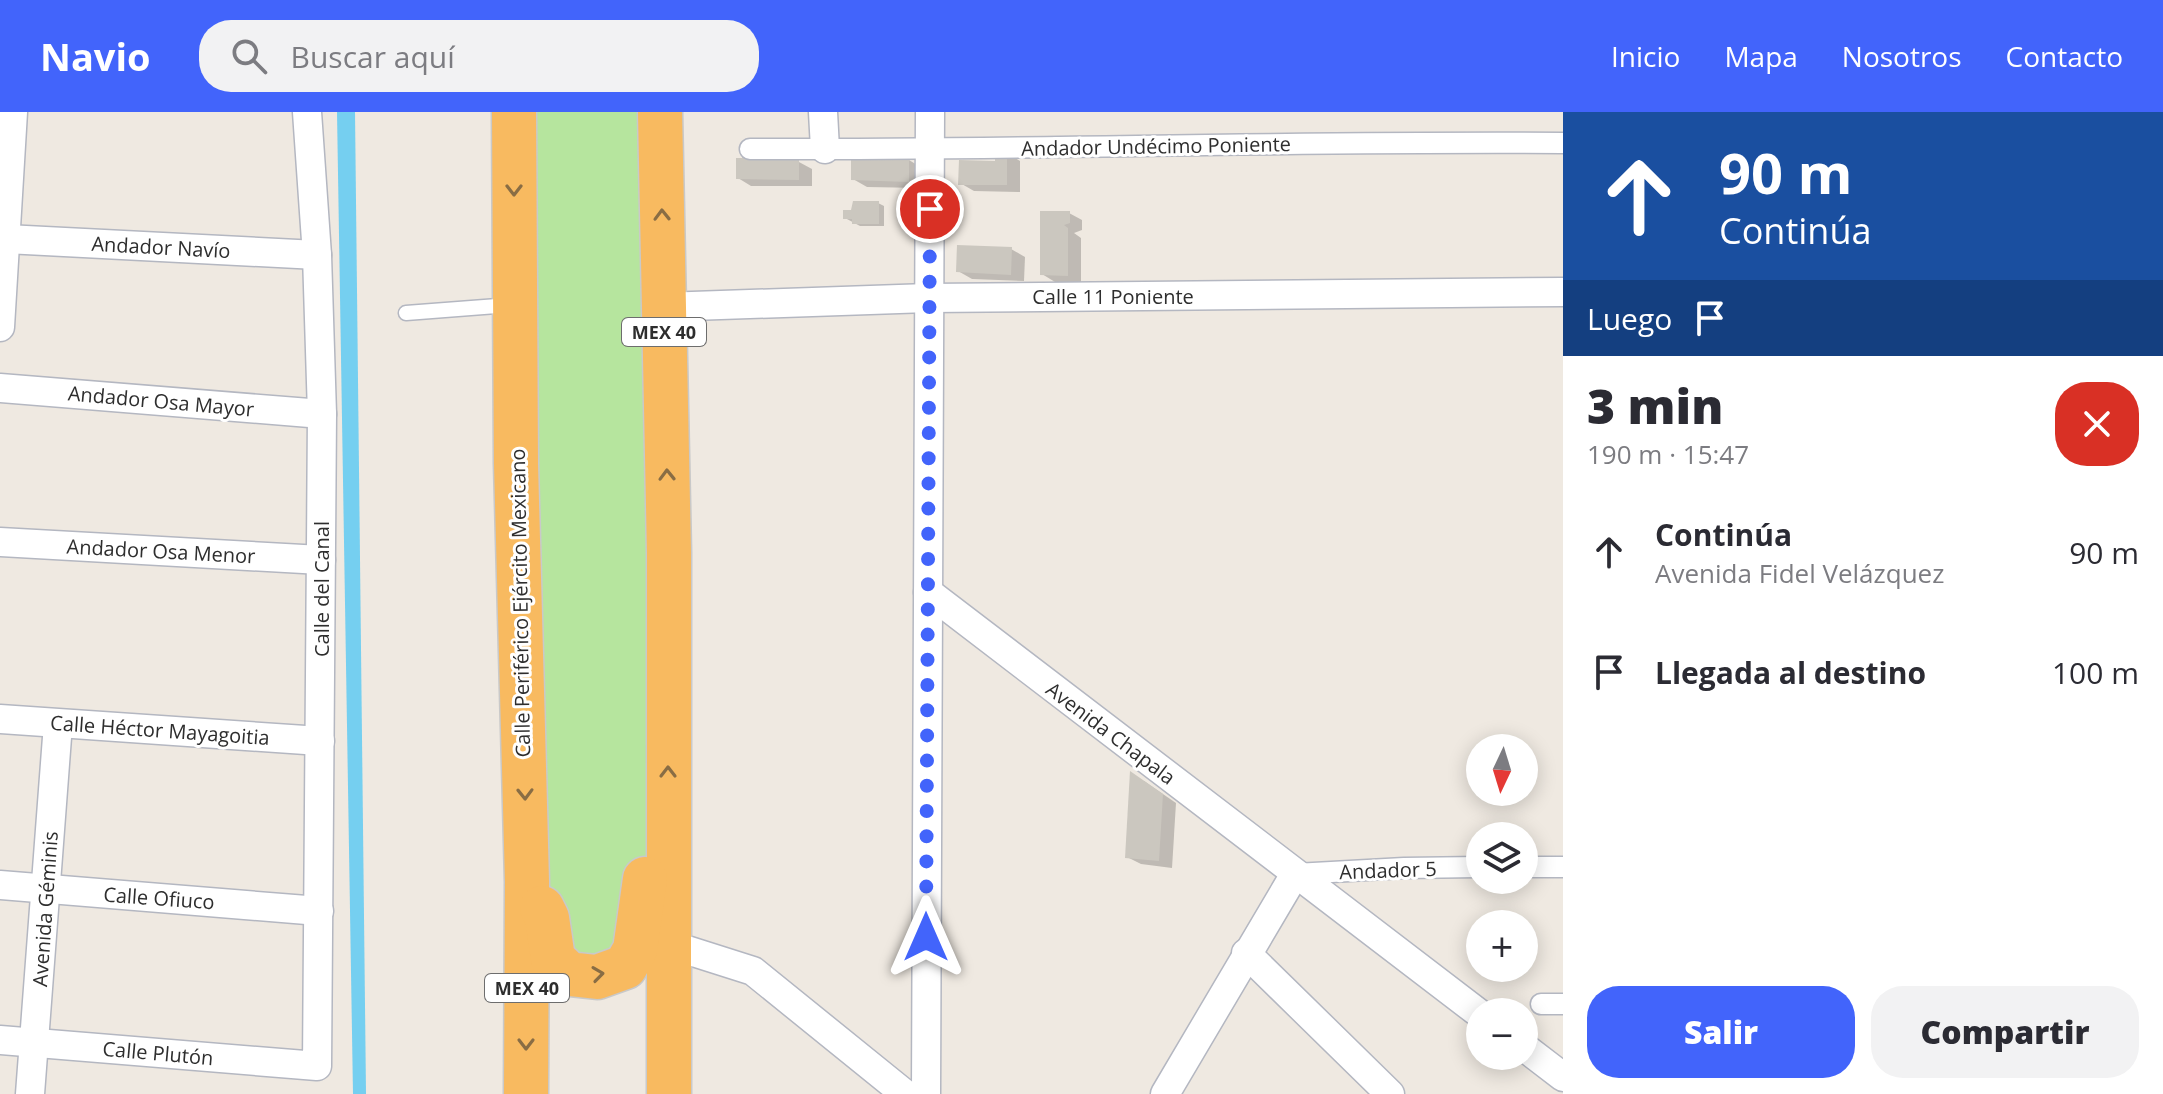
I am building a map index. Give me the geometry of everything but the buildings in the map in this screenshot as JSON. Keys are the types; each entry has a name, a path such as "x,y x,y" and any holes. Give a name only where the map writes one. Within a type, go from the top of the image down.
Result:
{"highway":[{"name":"Calle Periférico Ejército Mexicano","path":"514,112 516,480 527,882 526,1094"},
{"name":"MEX 40","path":"660,112 669,553 669,1094"},
{"path":"527,882 547,918 553,959 569,974 597,977 625,967 635,950 645,874 668,850"}],"street":[{"path":"0,327 6,239 3,193 13,112"},
{"name":"Calle del Canal","path":"307,112 317,255 322,414 317,1066"},
{"path":"823,112 825,149"},
{"path":"926,1094 930,112"},
{"name":"Andador Undécimo Poniente","path":"750,149 1563,143"},
{"name":"Andador Navío","path":"6,239 317,255"},
{"name":"Calle 11 Poniente","path":"663,307 928,298 1563,292"},
{"name":"Andador Osa Mayor","path":"0,388 322,414"},
{"name":"Andador Osa Menor","path":"0,542 321,560"},
{"name":"Avenida Chapala","path":"928,592 1466,1003"},
{"name":"Calle Héctor Mayagoitia","path":"0,719 320,741"},
{"name":"Avenida Géminis","path":"30,1094 58,724"},
{"name":"Andador 5","path":"1295,874 1466,867"},
{"path":"1538,867 1563,867"},
{"path":"1165,1094 1295,874"},
{"name":"Calle Ofiuco","path":"0,885 319,911"},
{"path":"668,944 753,971 905,1094"},
{"path":"1246,953 1390,1094"},
{"path":"1541,1004 1563,1004"},
{"name":"Calle Plutón","path":"0,1040 317,1066"},
{"path":"1538,1058 1563,1077"}],"lane":[{"path":"406,313 515,305"}],"green space":[{"path":"520,112 656,112 662,845 616,958 576,960 534,879"}],"water":[{"path":"337,112 355,112 366,1094 353,1094"}],"route":[{"path":"926,937 930,209"}]}
